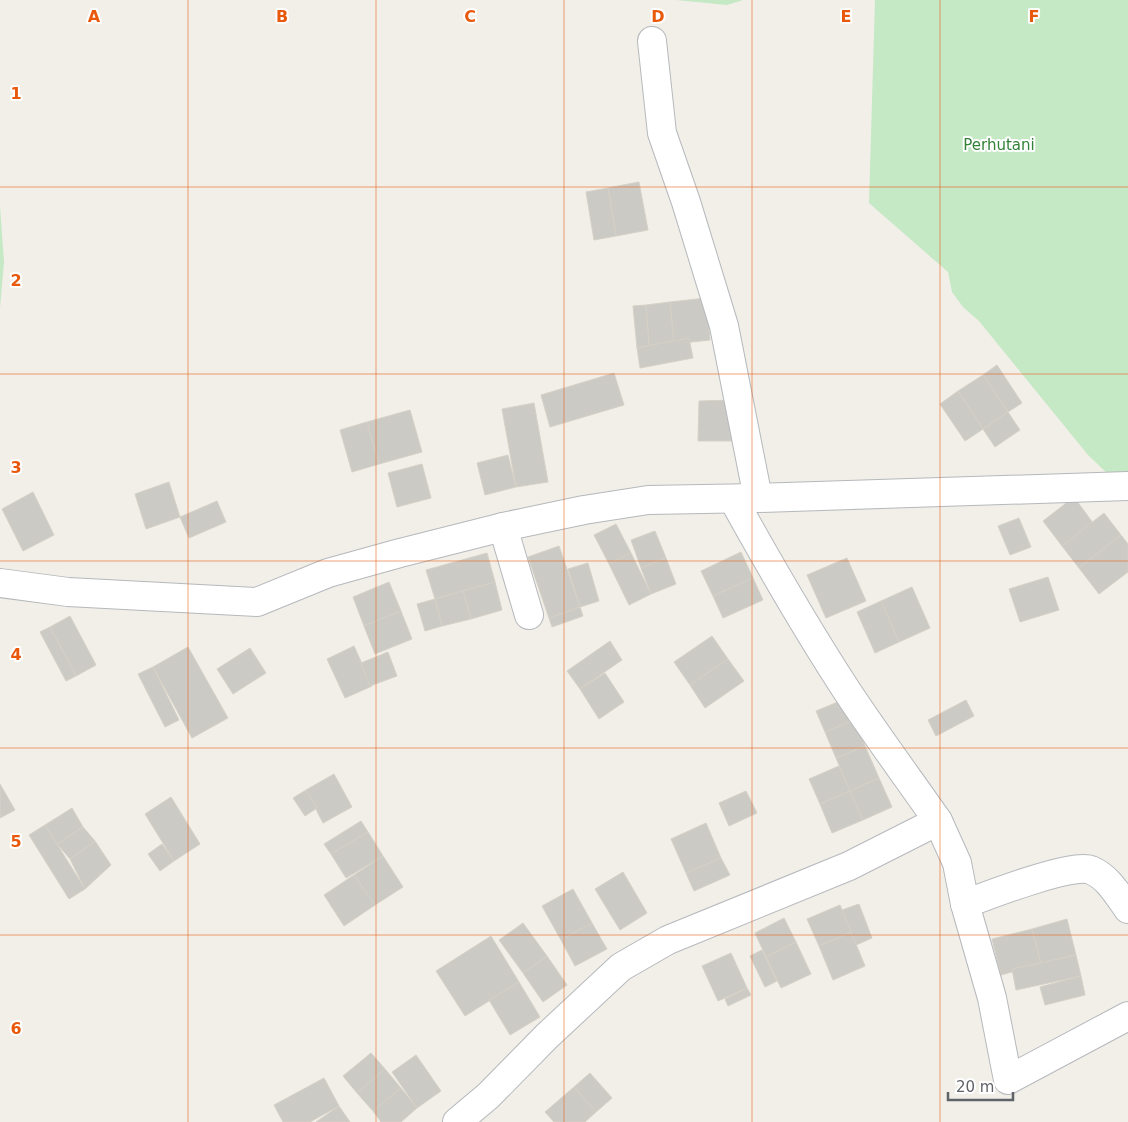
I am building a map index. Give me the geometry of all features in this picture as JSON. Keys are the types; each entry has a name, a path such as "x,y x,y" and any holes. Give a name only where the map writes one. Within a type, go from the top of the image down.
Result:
{"street":[{"path":"652,41 662,133 686,202 724,326 746,499 774,572 848,693 938,821 957,863 965,904 992,998 1008,1080 1128,1016"},
{"path":"0,583 68,592 257,602 328,573 400,553 503,527 584,510 648,500 746,499 1128,486"},
{"path":"503,527 529,614"},
{"path":"457,1122 488,1096 547,1036 621,967 668,940 849,866 938,821"},
{"path":"965,904 1038,879 1072,870 1090,869 1109,882 1128,909"}],"green space":[{"path":"676,0 743,0 727,5"},
{"name":"Perhutani","path":"875,0 1128,0 1128,493 1088,455 979,321 963,307 952,292 948,272 869,203"},
{"path":"0,206 4,262 0,308"}],"building":[{"path":"639,182 648,230 616,236 608,188"},
{"path":"608,188 616,236 594,240 586,192"},
{"path":"706,298 710,340 674,344 670,302"},
{"path":"670,302 674,344 649,346 646,305"},
{"path":"646,305 649,346 637,348 633,306"},
{"path":"689,338 693,358 640,368 637,348"},
{"path":"997,365 1022,403 1008,412 983,375"},
{"path":"614,373 624,405 550,427 541,395"},
{"path":"983,375 1008,412 983,429 958,391"},
{"path":"958,391 983,429 965,441 940,404"},
{"path":"735,400 735,441 698,441 699,401"},
{"path":"534,403 548,482 516,487 502,409"},
{"path":"410,410 422,452 379,464 367,422"},
{"path":"1008,412 1020,430 995,447 983,429"},
{"path":"367,422 379,464 352,472 340,430"},
{"path":"508,455 516,487 485,495 477,463"},
{"path":"422,464 431,498 397,507 388,473"},
{"path":"169,482 180,517 146,529 135,494"},
{"path":"33,492 54,535 23,551 2,509"},
{"path":"1074,497 1093,523 1062,546 1043,521"},
{"path":"217,501 226,522 189,538 180,517"},
{"path":"1104,513 1121,535 1079,568 1062,546"},
{"path":"1019,518 1031,547 1010,555 998,526"},
{"path":"616,524 631,553 609,564 594,535"},
{"path":"655,531 666,558 641,568 631,540"},
{"path":"1121,535 1128,544 1128,572 1099,594 1079,568"},
{"path":"559,546 580,607 549,618 528,557"},
{"path":"741,552 753,578 713,596 701,571"},
{"path":"487,553 495,582 435,599 426,570"},
{"path":"631,553 651,594 629,605 609,564"},
{"path":"666,558 676,584 651,594 641,568"},
{"path":"847,558 866,601 826,618 807,575"},
{"path":"588,563 599,601 580,607 568,569"},
{"path":"1048,577 1059,610 1020,622 1009,589"},
{"path":"753,578 763,600 723,618 713,596"},
{"path":"389,582 401,611 364,626 353,597"},
{"path":"495,582 502,610 471,619 463,591"},
{"path":"912,587 930,628 899,642 881,601"},
{"path":"463,591 471,619 442,626 435,599"},
{"path":"435,599 442,626 425,631 417,604"},
{"path":"881,601 899,642 875,653 857,612"},
{"path":"580,607 583,616 552,627 549,618"},
{"path":"401,611 412,639 375,654 364,626"},
{"path":"70,616 96,665 76,676 50,627"},
{"path":"50,627 76,676 66,681 40,632"},
{"path":"712,636 728,659 690,685 674,662"},
{"path":"610,641 622,660 580,689 567,671"},
{"path":"354,646 372,686 345,698 327,659"},
{"path":"188,647 228,718 192,738 153,667"},
{"path":"250,648 266,673 233,694 217,669"},
{"path":"388,652 397,676 370,686 361,663"},
{"path":"728,659 744,681 705,708 690,685"},
{"path":"153,667 179,720 165,727 138,674"},
{"path":"605,673 624,702 599,719 580,689"},
{"path":"845,699 854,720 825,732 816,711"},
{"path":"966,700 974,716 936,736 928,720"},
{"path":"854,720 865,746 836,758 825,732"},
{"path":"865,746 879,778 850,791 836,758"},
{"path":"839,766 850,791 820,804 809,779"},
{"path":"334,774 352,807 323,823 306,790"},
{"path":"879,778 892,807 863,820 850,791"},
{"path":"0,784 15,810 0,818"},
{"path":"306,790 317,808 305,816 293,798"},
{"path":"746,791 757,813 729,826 719,803"},
{"path":"850,791 863,820 832,833 820,804"},
{"path":"171,797 200,844 174,861 145,814"},
{"path":"72,808 83,827 57,844 45,825"},
{"path":"361,821 368,832 331,854 324,844"},
{"path":"706,823 721,858 686,873 671,839"},
{"path":"45,825 85,889 69,899 29,835"},
{"path":"83,827 95,841 70,859 57,844"},
{"path":"368,832 383,856 346,878 331,854"},
{"path":"95,841 111,865 85,889 70,859"},
{"path":"162,844 174,861 160,871 148,854"},
{"path":"383,856 403,887 375,905 354,875"},
{"path":"721,858 730,875 694,891 686,873"},
{"path":"623,872 647,913 620,930 595,889"},
{"path":"354,875 375,905 344,926 324,895"},
{"path":"573,889 592,923 561,940 542,906"},
{"path":"859,904 872,938 856,945 842,910"},
{"path":"840,905 851,932 819,946 807,919"},
{"path":"784,918 796,942 766,957 755,933"},
{"path":"1067,919 1076,955 1041,964 1032,929"},
{"path":"523,923 547,956 523,973 499,940"},
{"path":"592,923 607,949 575,966 561,940"},
{"path":"1032,929 1041,964 1001,975 992,939"},
{"path":"851,932 865,966 833,980 819,946"},
{"path":"491,936 519,982 465,1016 436,971"},
{"path":"796,942 811,974 781,988 766,957"},
{"path":"762,950 777,981 765,987 750,956"},
{"path":"731,953 747,988 718,1001 702,966"},
{"path":"1076,955 1081,976 1016,990 1012,969"},
{"path":"547,956 567,985 543,1002 523,973"},
{"path":"1081,976 1085,995 1045,1005 1040,987"},
{"path":"519,982 540,1017 510,1035 489,1000"},
{"path":"747,988 751,995 728,1006 725,999"},
{"path":"371,1053 385,1069 357,1093 343,1076"},
{"path":"416,1055 441,1091 417,1108 392,1072"},
{"path":"385,1069 401,1088 373,1111 357,1093"},
{"path":"590,1073 612,1098 596,1112 574,1087"},
{"path":"324,1078 339,1106 310,1122 283,1122 274,1105"},
{"path":"574,1087 596,1112 585,1122 554,1122 545,1112"},
{"path":"401,1088 417,1108 401,1122 381,1122 373,1111"},
{"path":"339,1106 350,1122 316,1122"}]}
